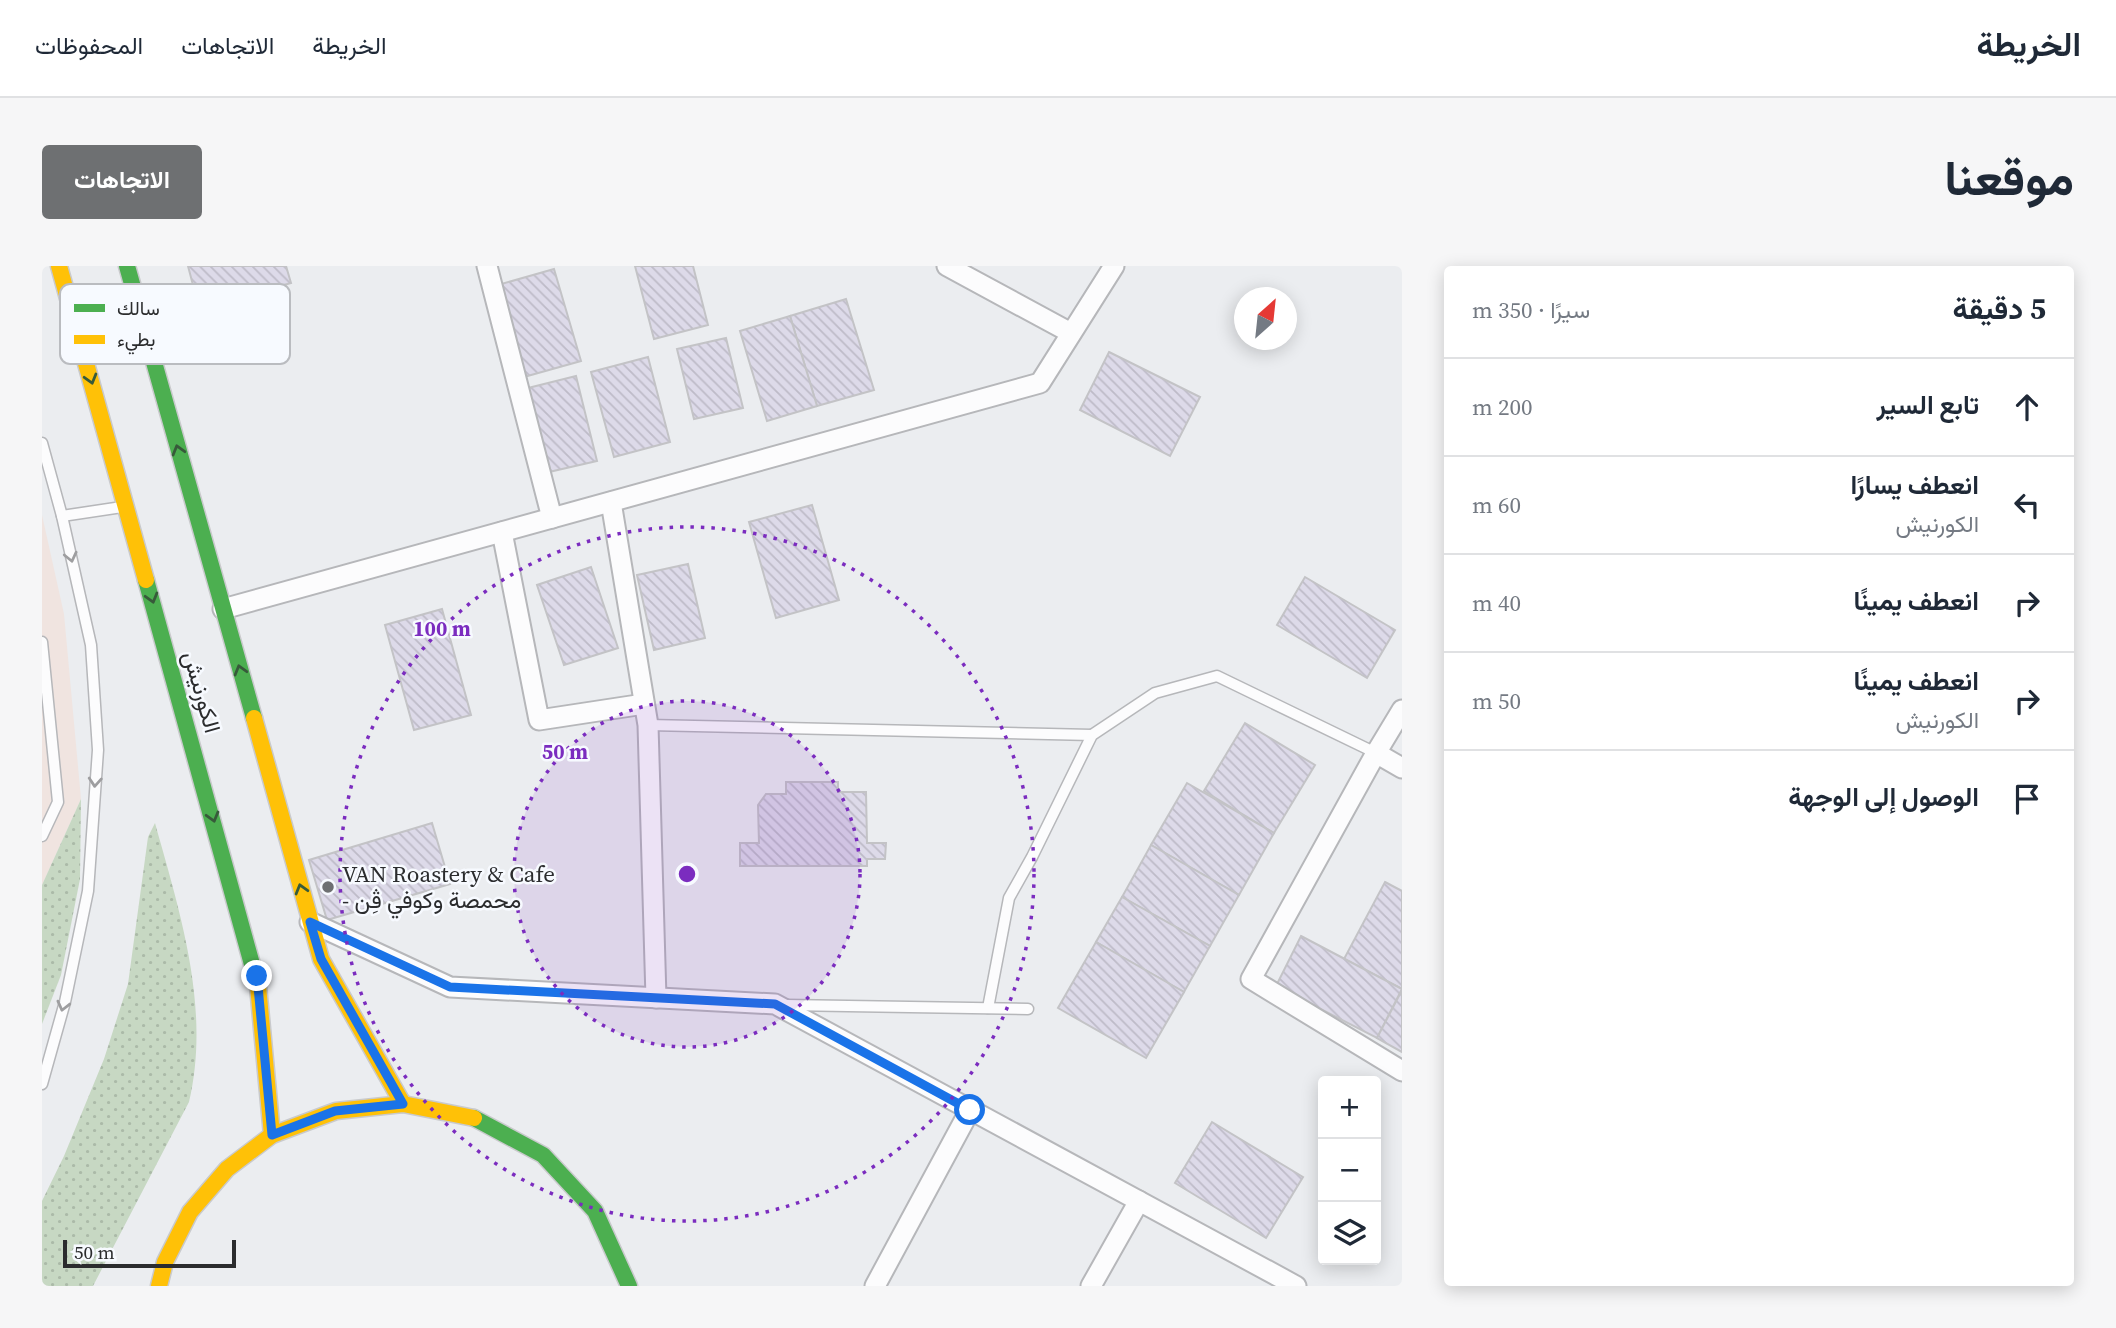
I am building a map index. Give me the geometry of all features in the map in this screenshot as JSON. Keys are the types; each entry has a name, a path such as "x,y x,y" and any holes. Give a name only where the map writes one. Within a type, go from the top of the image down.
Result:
{"main road":[{"name":"الكورنيش","path":"59,266 64,284"},
{"name":"الكورنيش","path":"127,266 132,284"},
{"name":"الكورنيش","path":"86,364 257,976 272,1135"},
{"name":"الكورنيش","path":"154,364 321,959 403,1104"},
{"path":"159,1286 164,1262 190,1212 227,1169 272,1135 335,1111 403,1104 477,1119 543,1155 595,1211 629,1286"}],"street":[{"path":"486,266 552,518"},
{"path":"947,266 1072,333"},
{"path":"223,609 1040,383 1114,266"},
{"path":"611,502 648,725 656,998"},
{"path":"502,532 539,720 644,704"},
{"path":"1402,710 1251,979 1402,1071"},
{"path":"1376,753 1402,768"},
{"path":"310,922 450,987 775,1004 1296,1286"},
{"path":"875,1286 970,1110"},
{"path":"1091,1286 1139,1201"}],"lane":[{"path":"42,443 62,516 91,645 97,750 88,891 65,1002 42,1084"},
{"path":"62,516 126,506"},
{"path":"42,642 58,802 42,836"},
{"path":"988,1008 1009,898 1092,736 1155,693 1217,676 1376,753"},
{"path":"648,725 1092,736"},
{"path":"775,1004 1028,1009"}],"shaded area":[{"path":"42,515 64,614 81,799 42,885"}],"green space":[{"path":"81,799 80,879 61,975 42,1024 42,885"},
{"path":"155,823 183,926 195,996 195,1067 189,1102 93,1286 42,1286 42,1201 64,1156 104,1059 128,984 148,837"}],"building":[{"path":"188,266 286,266 291,283 287,284 193,284"},
{"path":"635,266 693,266 708,325 654,339"},
{"path":"554,269 581,361 524,377 498,285"},
{"path":"846,299 874,390 817,406 790,316"},
{"path":"790,316 817,406 767,421 740,331"},
{"path":"726,338 743,408 694,419 677,349"},
{"path":"1109,352 1200,397 1170,456 1080,410"},
{"path":"648,357 670,442 614,457 591,372"},
{"path":"576,376 597,461 549,472 528,388"},
{"path":"812,505 839,600 776,618 749,522"},
{"path":"688,564 705,638 654,650 637,575"},
{"path":"591,567 618,648 564,665 537,585"},
{"path":"1305,577 1395,630 1367,678 1277,625"},
{"path":"442,609 471,715 414,730 385,625"},
{"path":"1245,723 1315,765 1274,833 1204,791"},
{"path":"786,782 838,782 838,792 866,792 867,843 886,843 885,859 867,859 867,866 740,866 740,843 759,843 758,805 766,794 786,794"},
{"path":"1187,783 1274,833 1239,895 1151,845"},
{"path":"432,823 450,884 327,920 309,860"},
{"path":"1151,845 1239,895 1210,946 1122,897"},
{"path":"1385,882 1402,891 1402,989 1344,959"},
{"path":"1122,897 1210,946 1184,992 1096,942"},
{"path":"1301,936 1402,989 1377,1038 1276,986"},
{"path":"1096,942 1184,992 1146,1058 1058,1008"},
{"path":"1402,990 1402,1052 1377,1038"},
{"path":"1212,1122 1303,1177 1266,1238 1175,1183"}],"traffic: fast":[{"path":"127,266 132,284"},
{"path":"155,364 254,718"},
{"path":"146,580 258,986"},
{"path":"474,1118 543,1155 595,1211 629,1286"}],"traffic: slow":[{"path":"59,266 64,284"},
{"path":"86,364 146,580"},
{"path":"254,718 321,959 403,1104"},
{"path":"258,986 272,1135"},
{"path":"159,1286 165,1262 190,1212 227,1169 272,1135 336,1111 403,1104 474,1118"}],"place":[{"name":"VAN Roastery & Cafe - محمصة وكوفي ڤِن","path":"328,887"}],"route":[{"path":"257,976 272,1135 335,1111 403,1104 321,959 310,922 450,987 775,1004 970,1110"}]}
